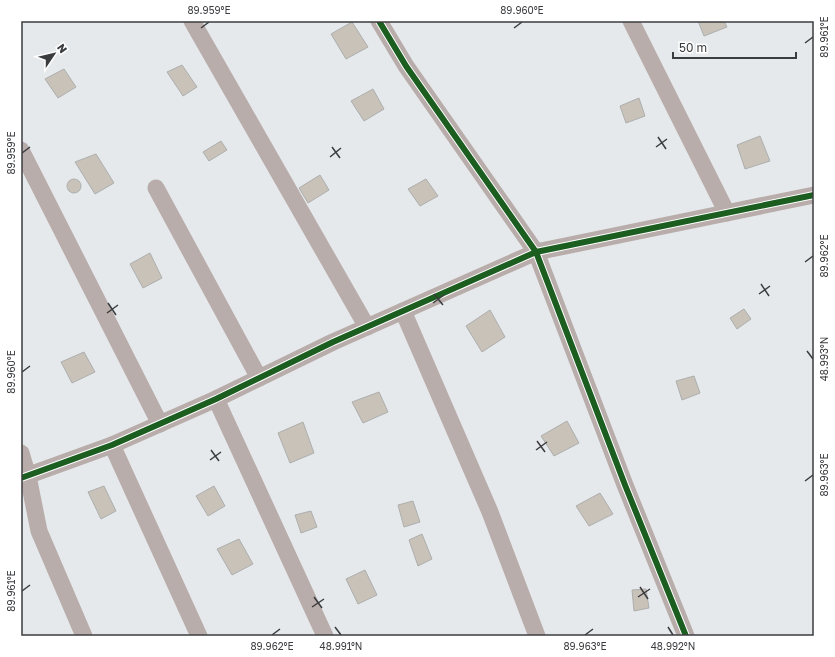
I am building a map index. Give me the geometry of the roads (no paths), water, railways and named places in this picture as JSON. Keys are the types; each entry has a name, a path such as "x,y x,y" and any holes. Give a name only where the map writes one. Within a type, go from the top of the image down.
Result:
{"street":[{"path":"192,21 367,327"},
{"path":"379,21 406,66 536,252 625,485 686,636"},
{"path":"631,21 727,213"},
{"path":"21,150 160,424"},
{"path":"156,188 259,378"},
{"path":"25,477 112,445 160,424 367,327 536,252 814,195"},
{"path":"403,311 490,512 537,636"},
{"path":"216,399 325,636"},
{"path":"112,445 199,636"},
{"path":"21,453 25,477 39,531 84,636"}]}
